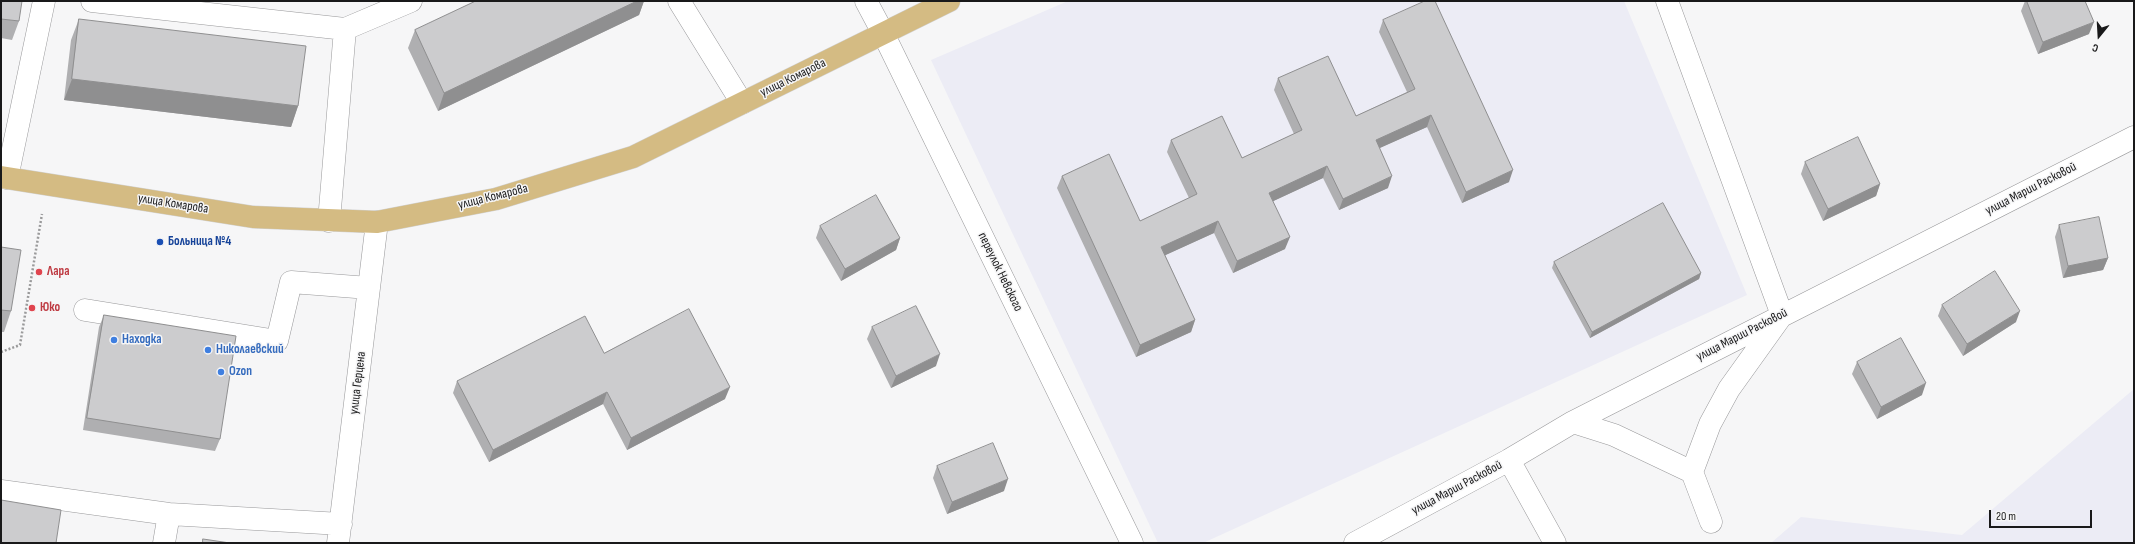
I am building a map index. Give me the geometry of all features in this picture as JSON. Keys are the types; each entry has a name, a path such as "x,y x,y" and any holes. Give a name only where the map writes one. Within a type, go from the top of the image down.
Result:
{"main road":[{"name":"улица Комарова","path":"4,178 254,216 329,221 377,222 496,199 633,157 949,1"}],"street":[{"path":"4,178 44,1"},
{"path":"92,1 345,29 411,1"},
{"path":"680,1 742,103"},
{"name":"переулок Невского","path":"866,1 1132,543"},
{"path":"1667,1 1782,315 1729,389 1710,424 1692,472 1711,522"},
{"path":"329,221 345,29"},
{"name":"улица Марии Расковой","path":"1355,543 1510,460 1573,422 2134,137"},
{"name":"улица Герцена","path":"340,534 377,222"},
{"path":"85,310 277,341 291,282 369,288"},
{"path":"1573,422 1614,435 1692,472"},
{"path":"1510,460 1555,543"},
{"path":"1,491 169,514 340,534"},
{"path":"164,543 169,514"}],"path":[{"path":"1,352 20,345 43,211"}],"shaded area":[{"path":"1068,1 1624,1 1747,295 1203,543 1158,543 931,60"},
{"path":"2134,389 2134,543 1771,543 1801,517 1962,535"}],"building":[{"path":"1,1 22,1 19,21 1,19"},
{"path":"476,1 637,1 444,93 415,30"},
{"path":"1425,1 1435,1 1513,170 1466,192 1431,115 1376,140 1392,176 1343,199 1327,166 1269,193 1290,237 1237,261 1218,221 1161,247 1195,320 1140,345 1062,176 1109,154 1140,221 1197,194 1171,140 1222,116 1242,158 1302,130 1278,78 1328,56 1356,116 1415,89 1383,20"},
{"path":"2027,1 2085,1 2094,22 2043,42"},
{"path":"79,19 306,46 298,106 72,79"},
{"path":"1858,137 1880,184 1828,209 1805,162"},
{"path":"876,195 900,238 845,269 820,226"},
{"path":"1663,203 1701,273 1592,332 1554,262"},
{"path":"2099,217 2108,258 2068,266 2059,225"},
{"path":"1,247 21,250 11,311 1,310"},
{"path":"1995,271 2020,311 1967,344 1942,305"},
{"path":"916,306 940,354 896,376 872,327"},
{"path":"689,309 730,387 631,438 607,392 493,450 457,381 585,316 604,353"},
{"path":"104,315 236,336 220,439 87,418"},
{"path":"1901,338 1926,383 1881,407 1857,362"},
{"path":"993,443 1008,479 952,502 937,466"},
{"path":"1,500 61,510 56,543 1,543"},
{"path":"203,539 230,543 203,543"}],"place":[{"name":"Больница №4","path":"160,242"},
{"name":"Лара","path":"39,272"},
{"name":"Юко","path":"32,308"},
{"name":"Находка","path":"114,340"},
{"name":"Николаевский","path":"208,350"},
{"name":"Ozon","path":"221,372"}]}
